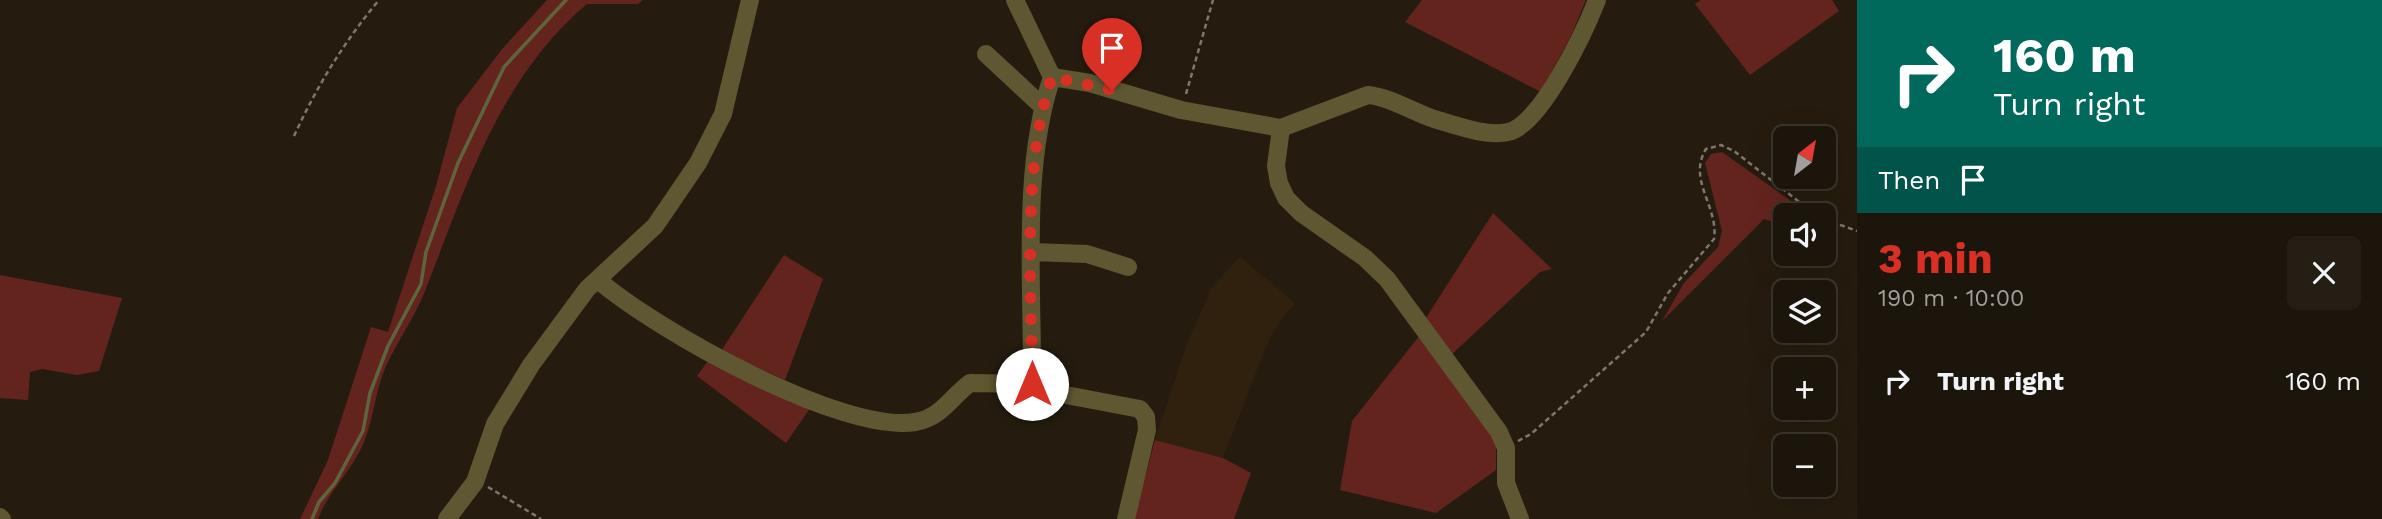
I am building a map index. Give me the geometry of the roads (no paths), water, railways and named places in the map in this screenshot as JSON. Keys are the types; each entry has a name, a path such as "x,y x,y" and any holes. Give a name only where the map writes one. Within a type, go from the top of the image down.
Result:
{"street":[{"path":"447,519 475,482 504,407 576,303 655,226 672,204 715,132 729,97 750,0"},
{"path":"1016,0 1052,77 1042,107 1034,169 1032,384"},
{"path":"1052,77 1090,83 1181,110 1281,128 1368,95 1467,128 1494,133 1515,130 1551,90 1569,62 1597,0"},
{"path":"986,54 1042,107"},
{"path":"1281,128 1276,166 1286,198 1301,213 1365,258 1387,279 1499,432 1506,448 1506,482 1520,519"},
{"path":"1033,252 1087,254 1129,267"},
{"path":"598,280 657,324 712,356 839,410 871,419 915,422 933,417 970,383 1032,384 1045,391 1140,409 1146,417 1147,430 1126,519"}],"waterway":[{"path":"312,519 319,502 335,483 363,431 370,393 388,346 421,284 426,252 458,163 504,67 566,0"}]}
